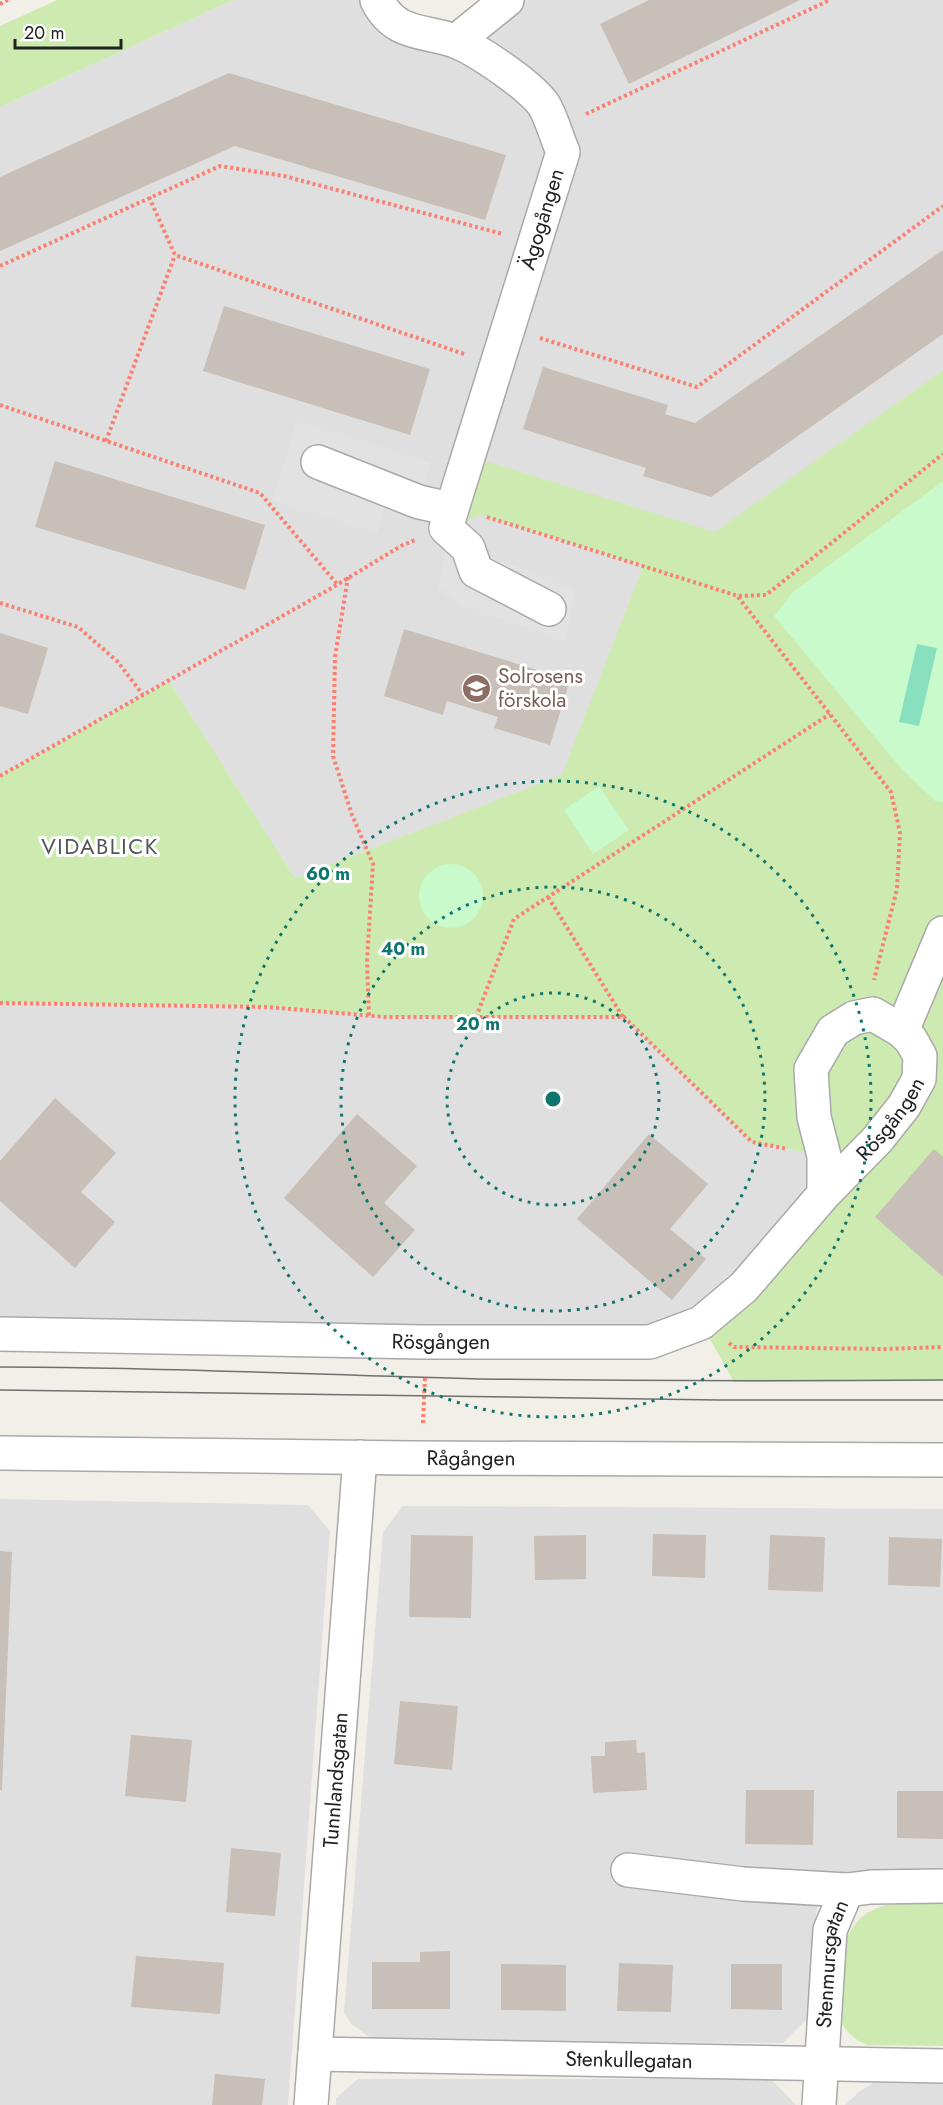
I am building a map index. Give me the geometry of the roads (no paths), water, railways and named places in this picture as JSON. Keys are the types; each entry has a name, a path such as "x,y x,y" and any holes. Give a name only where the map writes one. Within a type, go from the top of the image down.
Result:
{"street":[{"name":"Ägogången","path":"377,0 380,7 402,28 456,41 514,76 546,107 563,152 449,518"},
{"path":"456,41 507,0"},
{"path":"318,462 419,502 449,518 468,548 476,571 549,609"},
{"path":"902,1031 943,933"},
{"name":"Rösgången","path":"0,1334 423,1342 650,1342 701,1323 744,1287 824,1194 878,1140 904,1106 931,1082 911,1040 902,1031 873,1014 854,1018 833,1031 811,1069 814,1117 824,1156 824,1194"},
{"name":"Rågången","path":"0,1453 410,1458 943,1460"},
{"name":"Tunnlandsgatan","path":"311,2105 360,1457"},
{"path":"627,1870 743,1884 846,1890"},
{"name":"Stenmursgatan","path":"819,2105 830,1930 846,1890 871,1887 943,1886"},
{"name":"Stenkullegatan","path":"315,2055 943,2066"}],"tram line":[{"path":"0,1367 479,1379 943,1380"},
{"path":"0,1390 719,1400 943,1400"}],"place":[{"name":"Solrosens förskola","path":"477,688"}],"district":[{"name":"VIDABLICK","path":"100,846"}]}
